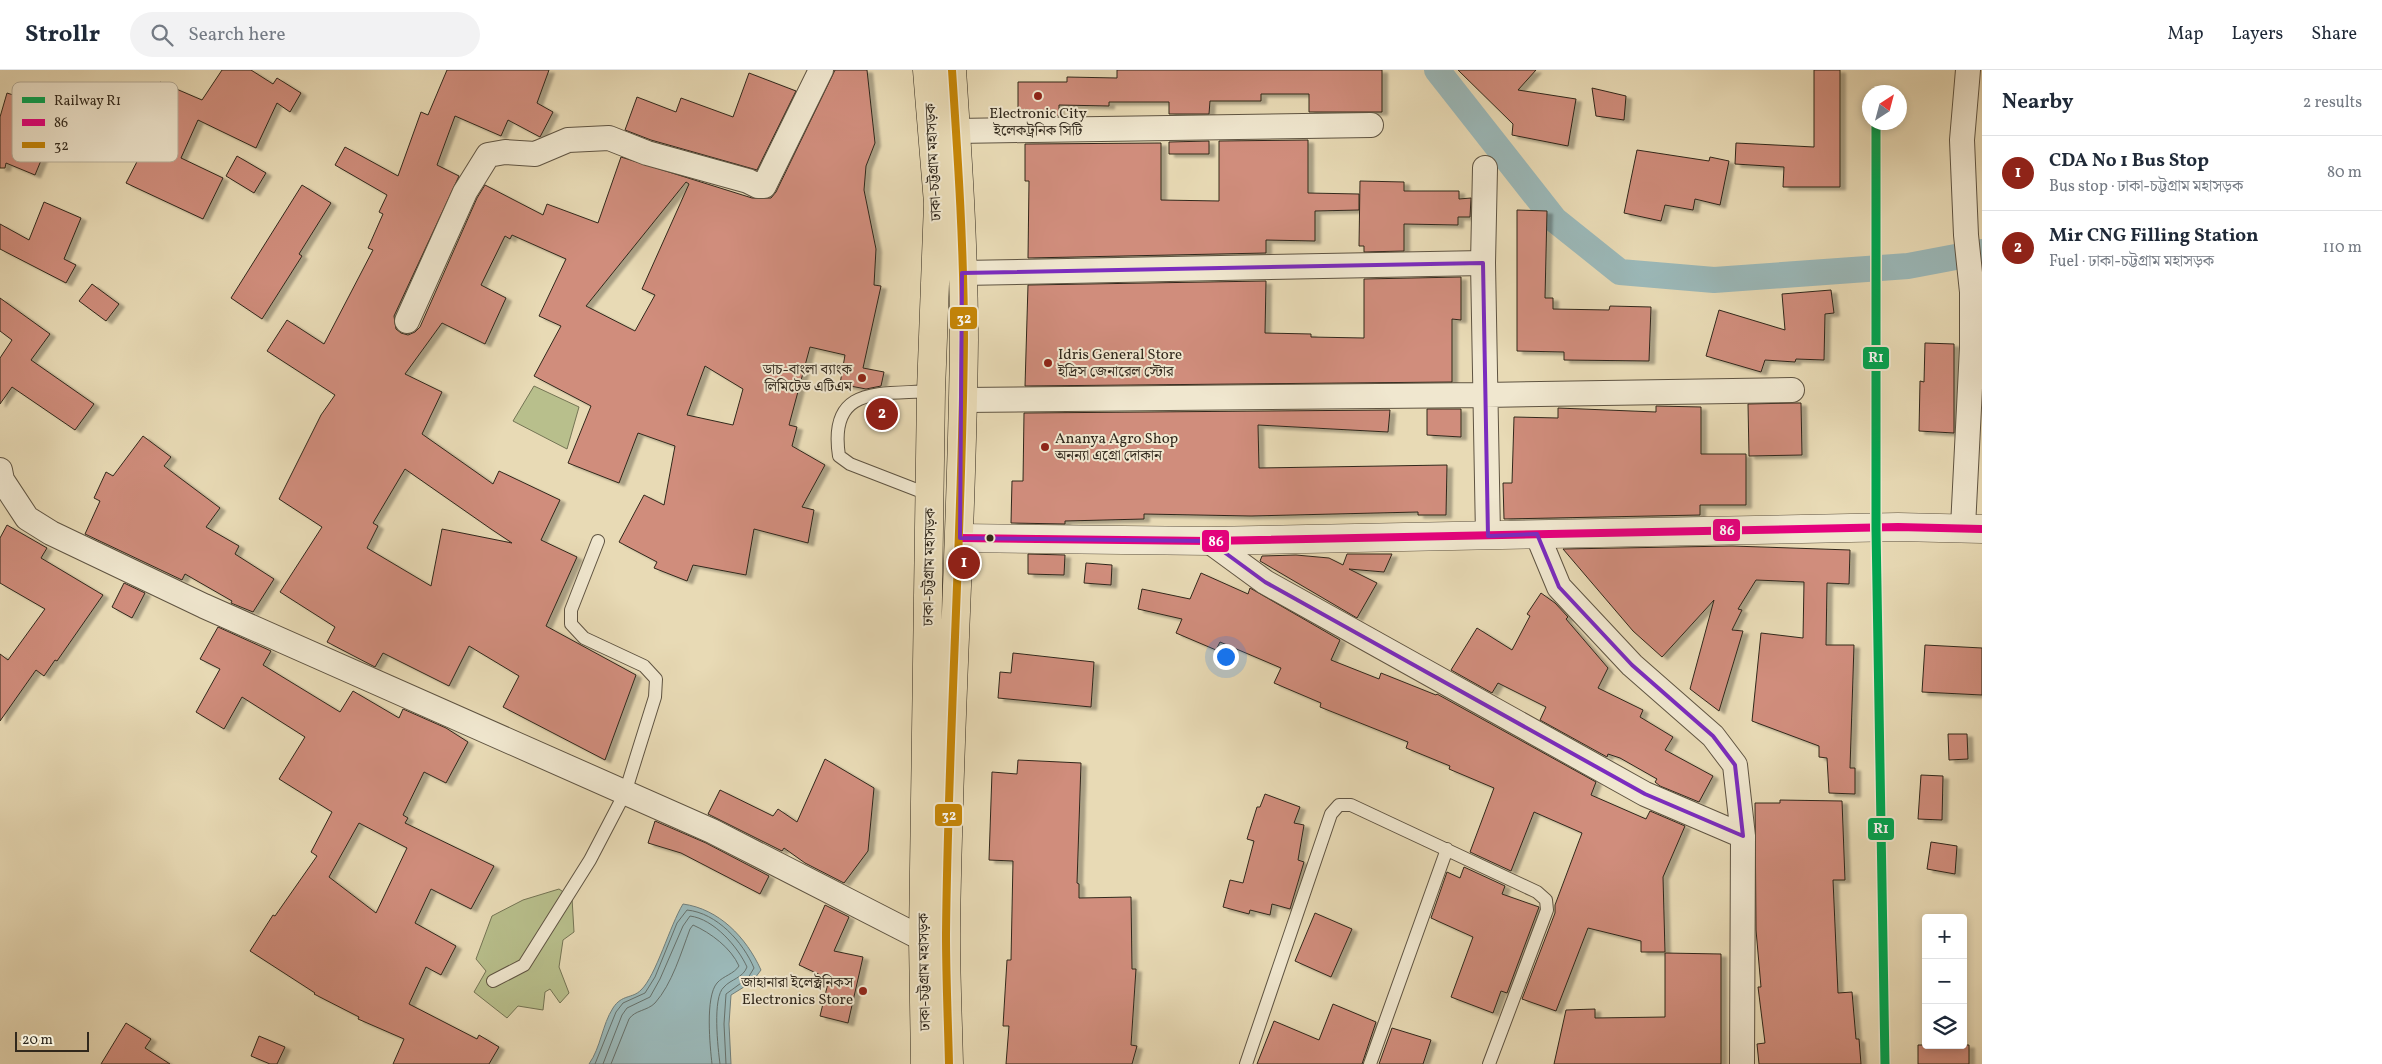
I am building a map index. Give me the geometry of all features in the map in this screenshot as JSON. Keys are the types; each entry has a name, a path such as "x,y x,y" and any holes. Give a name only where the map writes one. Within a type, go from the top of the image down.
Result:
{"highway":[{"name":"ঢাকা-চট্টগ্রাম মহাসড়ক","path":"926,1064 923,939 931,391 938,203 928,70"},
{"name":"ঢাকা-চট্টগ্রাম মহাসড়ক","path":"949,1064 946,936 963,400 962,273 952,70"}],"street":[{"path":"407,322 465,192 488,155 505,152 535,154 568,140 609,138 647,153 758,186 764,186 821,70"},
{"path":"960,538 1209,541 1972,528 1972,292 1966,235 1962,140 1968,70"},
{"path":"956,131 1370,125"},
{"path":"1485,168 1483,264 1488,536"},
{"path":"962,273 1483,264"},
{"path":"963,400 1792,390"},
{"path":"0,470 2,480 27,518 51,533 204,606 712,831 923,939"},
{"path":"1537,534 1559,587 1632,666 1713,736 1735,764 1743,836 1742,1064"},
{"path":"1209,541 1265,582 1645,794 1743,836"}],"lane":[{"path":"930,495 850,464 839,456 838,439 841,417 845,409 857,398 931,391"},
{"path":"493,981 524,965 590,860 625,793 655,697 656,679 644,666 584,638 571,624 571,610 598,541"},
{"path":"1246,1064 1331,814 1339,805 1351,806 1447,849 1536,892 1546,900 1547,910 1489,1064"},
{"path":"1370,1064 1447,849"}],"highlighted area":[{"path":"1483,263 1488,536 1537,534 1559,587 1632,665 1713,736 1735,765 1743,836 1645,794 1265,582 1209,541 960,538 962,273"}],"green space":[{"path":"534,386 579,407 567,449 513,421"},
{"path":"559,889 572,898 574,932 563,940 559,967 569,993 560,1003 550,989 545,992 543,1010 518,1006 507,1018 474,992 486,971 476,959 492,916 523,900"}],"water":[{"path":"683,904 708,912 730,926 748,946 761,970 752,982 731,995 729,1024 731,1064 589,1064 613,1008 623,999 638,993 647,983"}],"building":[{"path":"222,70 251,70 273,84 277,78 301,93 290,112 277,103 256,148 198,120 181,158 223,178 203,219 126,183 137,162 178,162 178,90 202,100"},
{"path":"447,70 549,70 537,103 553,112 540,137 508,120 501,136 455,116 437,165 459,176 394,316 396,329 408,335 420,327 477,198 485,185 543,215 547,204 598,223 621,157 752,198 771,198 776,192 835,70 867,70 875,143 866,166 864,190 876,249 874,285 881,286 863,368 884,372 881,386 866,389 840,384 845,355 810,347 789,425 797,427 792,446 825,465 802,507 814,510 808,543 754,529 746,575 693,565 687,581 654,568 657,562 619,542 644,495 664,505 675,446 638,433 619,483 568,463 591,406 534,376 561,326 539,316 566,259 512,235 510,239 505,236 481,285 506,298 485,344 442,323 405,374 442,392 422,434 493,484 499,471 560,500 541,540 577,557 546,626 636,675 605,760 503,707 519,676 469,646 449,686 383,653 375,667 327,642 335,627 280,592 322,527 279,499 321,415 335,395 267,351 287,320 324,344 373,250 368,248 383,214 379,212 387,195 335,165 345,147 398,176 421,112 428,115","holes":["686,182 689,184 642,289 655,295 635,331 586,306","705,366 743,389 733,425 687,415","405,469 512,543 442,529 431,586 367,548 378,526 373,523"]},
{"path":"1117,70 1382,70 1382,112 1309,112 1309,94 1261,94 1261,101 1210,101 1209,114 1169,114 1169,102 1109,102 1109,106 1059,105 1059,116 1026,116 1026,110 1018,110 1018,82 1067,82 1067,77 1117,78"},
{"path":"1458,70 1536,70 1518,90 1576,99 1568,146 1512,135 1513,124"},
{"path":"1814,70 1840,70 1840,187 1783,187 1784,167 1735,164 1736,143 1814,147"},
{"path":"749,73 796,91 757,170 651,140 625,130 637,97 676,112 681,98 733,117"},
{"path":"1592,88 1626,96 1624,120 1596,116"},
{"path":"7,93 12,95 12,162 40,162 35,175 6,163 5,168 0,168 0,117"},
{"path":"1308,140 1308,193 1359,194 1359,210 1315,211 1315,241 1266,240 1266,253 1028,258 1029,181 1025,181 1025,144 1161,143 1161,200 1219,201 1219,141"},
{"path":"1209,141 1209,154 1169,154 1169,142"},
{"path":"1637,150 1709,161 1710,157 1729,161 1720,205 1695,199 1693,210 1665,205 1661,221 1624,213"},
{"path":"237,156 266,173 254,193 226,176"},
{"path":"1360,181 1404,182 1404,191 1459,191 1459,199 1471,198 1470,217 1458,217 1458,225 1404,224 1404,251 1364,252 1364,246 1359,246"},
{"path":"302,185 331,203 299,254 302,256 262,319 231,298"},
{"path":"44,202 81,218 64,259 76,265 66,283 0,249 0,224 29,240"},
{"path":"1517,210 1547,211 1545,298 1553,298 1553,309 1609,310 1610,306 1651,307 1649,361 1564,360 1564,352 1517,351"},
{"path":"1461,277 1461,320 1452,319 1452,382 1025,386 1028,285 1266,281 1265,333 1311,334 1311,337 1364,338 1364,279"},
{"path":"92,284 119,304 106,321 79,301"},
{"path":"1831,290 1834,313 1825,314 1824,360 1796,359 1795,362 1765,360 1761,372 1706,356 1719,310 1785,330 1782,294"},
{"path":"0,298 50,334 31,360 94,404 75,430 12,387 0,404 0,358 12,340 0,331"},
{"path":"1925,343 1954,344 1954,433 1919,431 1920,381 1924,382"},
{"path":"1801,403 1802,455 1749,456 1748,404"},
{"path":"1656,406 1701,407 1701,454 1746,454 1746,505 1700,505 1700,515 1504,519 1503,483 1512,483 1514,417 1558,418 1558,408 1656,412"},
{"path":"1427,409 1461,409 1461,437 1427,435"},
{"path":"1390,410 1388,432 1258,425 1259,468 1447,465 1446,515 1418,515 1418,512 1251,516 1144,514 1144,519 1065,521 1065,524 1011,523 1012,481 1023,481 1024,413"},
{"path":"143,436 171,457 164,466 220,508 206,527 239,546 235,554 274,579 253,612 231,603 232,601 185,574 182,580 85,534 100,501 94,498 106,472 113,476"},
{"path":"7,525 47,548 41,558 103,595 57,661 55,660 44,676 36,670 0,721 0,654 8,660 45,609 0,583 0,538"},
{"path":"1732,546 1850,550 1849,584 1827,583 1826,645 1854,645 1850,768 1855,768 1855,794 1829,793 1827,758 1819,757 1819,746 1752,721 1761,633 1803,638 1804,582 1756,580 1738,609 1742,610 1732,630 1743,631 1719,711 1690,689 1714,600 1662,657 1633,631 1563,549"},
{"path":"1028,554 1065,555 1064,575 1028,574"},
{"path":"1347,554 1392,554 1384,572 1349,569 1377,583 1357,618 1260,561 1262,556 1296,555 1329,558 1343,565"},
{"path":"1086,563 1112,565 1111,585 1084,583"},
{"path":"1201,573 1248,594 1250,588 1340,640 1331,660 1379,679 1381,673 1437,694 1596,782 1591,795 1646,819 1650,811 1685,826 1663,877 1665,952 1641,952 1641,941 1588,928 1556,1011 1522,999 1555,913 1555,905 1582,833 1534,812 1511,871 1470,852 1494,788 1449,769 1450,766 1406,748 1408,742 1320,707 1321,703 1274,683 1281,668 1220,642 1216,650 1176,633 1182,619 1138,609 1142,589 1190,599"},
{"path":"124,583 145,593 132,618 112,607"},
{"path":"1541,593 1555,603 1568,617 1566,619 1608,668 1598,688 1643,710 1640,717 1673,737 1665,750 1713,776 1699,802 1660,786 1655,782 1657,779 1620,758 1608,754 1607,757 1540,720 1546,707 1498,683 1492,693 1451,670 1477,628 1512,650 1530,616 1527,614"},
{"path":"218,627 271,651 263,665 340,712 353,691 399,718 403,709 446,728 468,742 446,783 424,772 403,815 408,818 405,823 494,866 471,909 431,889 415,923 456,946 441,975 426,967 409,1004 477,1039 479,1035 499,1047 489,1064 393,1064 404,1039 358,1019 359,1017 314,994 250,951 273,915 275,916 317,856 311,852 332,812 279,779 305,737 242,697 224,729 196,712 220,669 200,659","holes":["359,823 407,848 376,913 329,877"]},
{"path":"1925,645 1982,648 1982,695 1922,692"},
{"path":"1013,653 1094,662 1091,707 998,698 1000,672 1011,673"},
{"path":"1948,734 1967,734 1968,759 1949,760"},
{"path":"825,759 874,788 868,851 844,883 805,863 784,848 782,851 708,814 720,790 773,816 778,809 797,822"},
{"path":"1018,760 1081,763 1077,883 1079,884 1079,898 1131,897 1132,969 1136,969 1131,1045 1137,1046 1132,1064 1006,1064 1009,1026 1003,1026 1007,960 1011,960 1013,861 989,860 992,772 1017,774"},
{"path":"1921,775 1943,776 1942,820 1918,819"},
{"path":"1265,794 1300,807 1294,823 1304,825 1298,860 1304,862 1290,909 1272,904 1270,915 1250,910 1249,914 1223,907 1230,880 1243,883 1254,841 1247,839 1257,807 1260,807"},
{"path":"1780,800 1842,801 1845,880 1833,880 1838,993 1852,992 1856,1039 1859,1039 1861,1064 1759,1064 1757,1044 1765,1043 1758,987 1761,987 1756,930 1755,803 1780,803"},
{"path":"655,821 706,843 769,876 760,894 681,853 648,843"},
{"path":"1931,842 1957,846 1955,874 1927,869"},
{"path":"1464,867 1505,886 1502,894 1539,907 1507,993 1501,991 1493,1013 1451,997 1473,937 1431,918 1447,872 1460,878"},
{"path":"825,905 849,917 834,951 863,957 848,1023 820,1016 829,979 799,965"},
{"path":"1315,913 1352,929 1331,977 1295,961"},
{"path":"1665,953 1721,954 1721,1064 1554,1064 1566,1010 1595,1009 1595,1018 1665,1017"},
{"path":"1333,1004 1376,1022 1362,1064 1257,1064 1274,1021 1319,1040"},
{"path":"126,1023 151,1039 145,1048 170,1064 101,1064"},
{"path":"1392,1028 1431,1040 1423,1064 1379,1064"},
{"path":"259,1036 285,1047 277,1064 270,1064 251,1056"},
{"path":"1918,1045 1922,1045 1922,1049 1967,1049 1967,1045 1969,1045 1969,1064 1918,1064"}],"waterway":[{"path":"1437,70 1555,220 1620,272 1714,280 1908,266 1982,252"}],"rail line":[{"name":"R1","path":"1876,130 1876,528 1885,1064"}],"transit line":[{"name":"32","path":"949,1064 946,950 947,860 961,488 964,340 962,239 952,70"},
{"name":"86","path":"960,538 1209,541 1898,527 1982,529"}],"place":[{"name":"Electronic City ইলেকট্রনিক সিটি","path":"1038,96"},
{"name":"Idris General Store ইদ্রিস জেনারেল স্টোর","path":"1048,363"},
{"name":"ডাচ-বাংলা ব্যাংক লিমিটেড এটিএম","path":"862,378"},
{"name":"Mir CNG Filling Station","path":"882,414"},
{"name":"Ananya Agro Shop অনন্যা এগ্রো দোকান","path":"1045,447"},
{"name":"CDA No 1 Bus Stop","path":"964,563"},
{"name":"জাহানারা ইলেক্ট্রনিকস Electronics Store","path":"863,991"}]}
